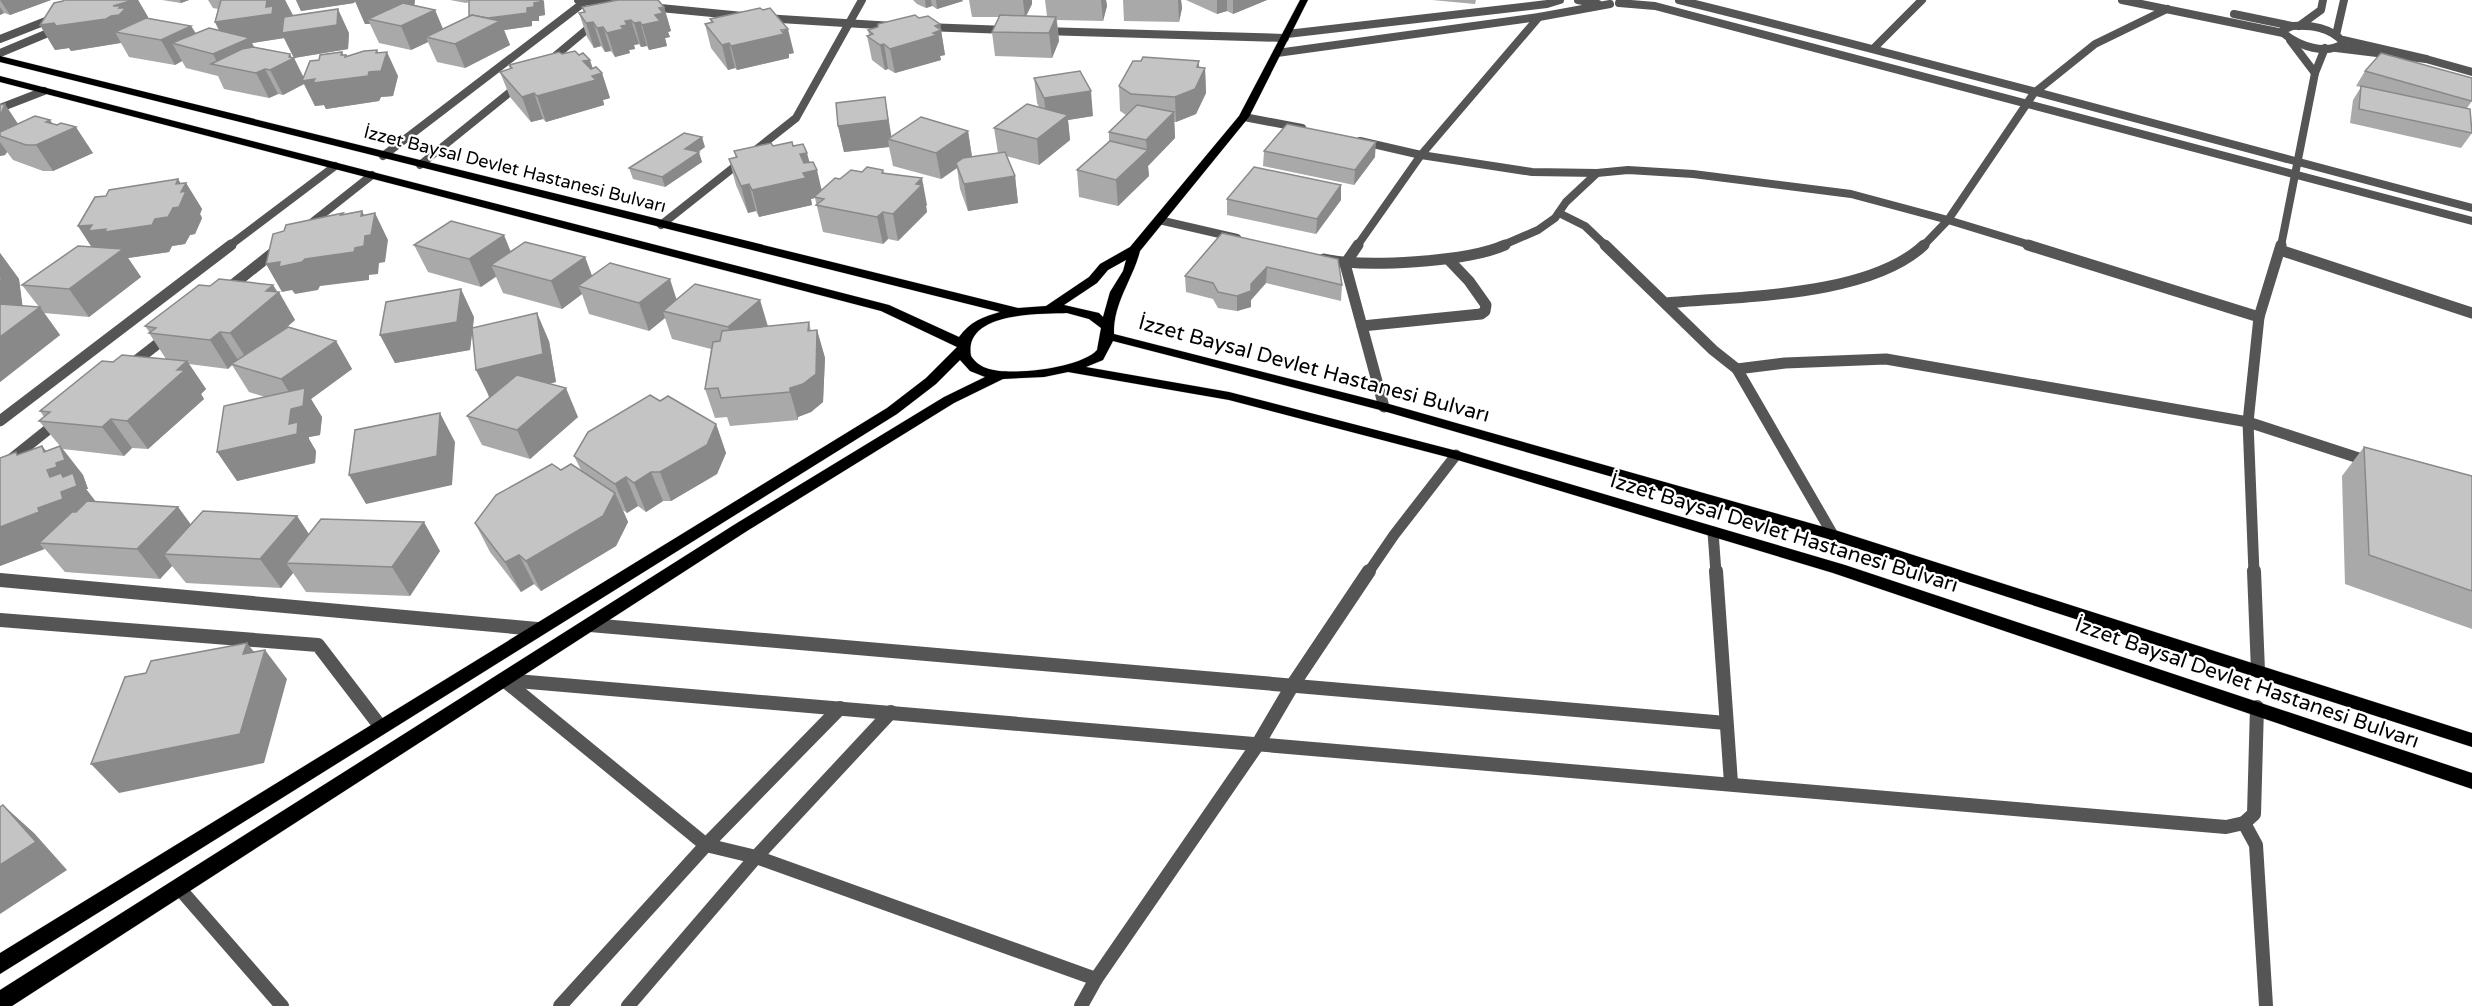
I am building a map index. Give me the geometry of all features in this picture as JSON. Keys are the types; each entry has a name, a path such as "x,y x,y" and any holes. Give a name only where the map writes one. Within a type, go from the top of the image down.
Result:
{"main road":[{"path":"1046,311 1093,280 1104,267 1134,250 1159,220 1244,117 1304,0"},
{"name":"İzzet Baysal Devlet Hastanesi Bulvarı","path":"0,58 383,156 1021,313"},
{"name":"İzzet Baysal Devlet Hastanesi Bulvarı","path":"0,79 885,308 925,325 964,347"},
{"path":"1107,331 1116,292 1129,272 1134,250"},
{"name":"İzzet Baysal Devlet Hastanesi Bulvarı","path":"1072,369 1099,356 1105,348 1107,331 1101,320 1084,312 1067,309 986,319 973,328 965,338 964,347 968,362 986,372 1000,375 1072,369 1239,398 1456,454 1851,573 2472,781"},
{"name":"İzzet Baysal Devlet Hastanesi Bulvarı","path":"1107,331 1833,535 2472,740"},
{"path":"0,964 380,726 892,411 931,381 964,347"},
{"path":"0,1002 742,526 949,400 1000,375"}],"street":[{"path":"647,0 753,10"},
{"path":"661,225 796,118 862,0"},
{"path":"1030,27 1287,34 1546,4 1560,0"},
{"path":"1578,0 1655,6 2472,221"},
{"path":"1679,0 1874,48 2034,93 2472,208"},
{"path":"1874,48 1922,0"},
{"path":"2122,0 2319,28 2339,38 2472,72"},
{"path":"2315,73 2283,30 2295,26 2321,10 2323,0"},
{"path":"2336,48 2343,45 2339,38 2344,0"},
{"path":"383,156 583,1 623,3"},
{"path":"1277,53 1539,17 1618,2"},
{"path":"536,71 623,3"},
{"path":"1667,303 1815,288 1859,280 1913,255 1948,220 2034,93 2095,44 2165,5 2286,36 2309,46 2426,59"},
{"path":"641,7 904,27"},
{"path":"764,11 849,22 896,20"},
{"path":"0,39 66,13"},
{"path":"1345,264 1421,155 1539,17"},
{"path":"1008,23 916,24 1017,30"},
{"path":"0,53 69,25"},
{"path":"2258,671 2248,422 2259,317 2280,250 2315,73 2325,48"},
{"path":"420,165 527,79"},
{"path":"0,101 39,90"},
{"path":"0,108 39,90"},
{"path":"1244,117 1310,129"},
{"path":"1355,140 1421,155 1532,172 1597,173 1628,170 1694,174 1851,194 1948,220 2259,317"},
{"path":"0,421 335,166"},
{"path":"1310,255 1345,264 1448,259 1498,248 1538,231 1559,213 1566,202 1597,173"},
{"path":"296,234 372,175"},
{"path":"1559,213 1585,226 1713,350 1737,369 1833,535"},
{"path":"1159,220 1252,242"},
{"path":"213,300 287,242"},
{"path":"2280,250 2472,313"},
{"path":"1362,326 1481,314 1485,311 1486,305 1482,296 1448,259"},
{"path":"1345,264 1384,407"},
{"path":"120,373 176,329"},
{"path":"1737,369 1785,363 1886,359 2248,422 2382,466"},
{"path":"0,468 65,417"},
{"path":"1081,1006 1096,979 1258,744 1292,686 1394,535 1456,454"},
{"path":"1713,532 1731,783"},
{"path":"0,580 537,629"},
{"path":"0,620 318,645 380,726"},
{"path":"590,625 1726,723"},
{"path":"504,680 2226,827 2244,823 2254,814 2257,708"},
{"path":"504,680 706,845 756,857 1096,979"},
{"path":"560,1006 706,845 840,708"},
{"path":"628,1006 756,857 891,712"},
{"path":"2244,823 2256,845 2266,1006"},
{"path":"179,888 282,1006"}],"building":[{"path":"64,0 131,0 113,6 126,8 119,15 106,19 56,26 54,23 40,25 54,3"},
{"path":"221,0 267,0 266,7 273,6 272,14 215,22"},
{"path":"469,0 540,0 540,2 534,3 534,7 527,8 527,13 488,18 469,16"},
{"path":"618,0 658,0 664,7 659,8 663,13 655,15 660,21 642,25 640,22 625,21 627,25 621,26 623,29 607,33 603,27 597,28 593,22 586,23 579,13 585,12 582,7"},
{"path":"403,3 435,10 401,26 368,19"},
{"path":"760,8 763,10 770,8 788,29 781,30 784,34 731,46 729,43 722,45 705,24 713,22 710,19"},
{"path":"338,9 337,25 282,33 284,17"},
{"path":"472,15 500,21 455,44 426,37"},
{"path":"915,15 919,18 928,16 940,24 935,26 941,30 933,33 937,35 890,49 867,36 873,34 868,30 878,27 878,24"},
{"path":"1000,15 1056,17 1049,33 992,32"},
{"path":"146,18 191,26 161,40 115,32"},
{"path":"209,28 250,38 213,54 172,43"},
{"path":"253,47 290,54 289,57 294,58 270,70 265,69 256,73 211,64 242,49"},
{"path":"377,50 376,53 387,52 381,71 369,72 368,76 313,83 315,79 302,81 310,61 319,60 320,55 342,52 341,55 346,55 345,57 364,51"},
{"path":"575,51 579,55 583,53 590,60 583,61 591,69 596,67 602,73 592,76 596,80 537,96 534,93 522,97 500,72 512,68 509,65 559,52 562,54"},
{"path":"2381,53 2472,78 2472,100 2365,71"},
{"path":"1143,57 1199,61 1197,67 1205,68 1195,89 1175,97 1131,94 1119,86 1133,61 1141,61"},
{"path":"1080,71 1091,91 1044,98 1034,78"},
{"path":"2361,86 2470,109 2472,133 2359,109"},
{"path":"885,97 888,120 838,126 836,103"},
{"path":"5,104 0,116 0,105"},
{"path":"1027,104 1068,115 1037,139 994,128"},
{"path":"1137,105 1174,112 1146,140 1109,132"},
{"path":"35,116 50,120 46,122 57,125 61,123 76,127 36,145 26,145 0,136 0,132"},
{"path":"921,117 968,131 936,153 888,139"},
{"path":"1287,124 1376,142 1355,170 1264,151"},
{"path":"684,133 702,137 685,149 699,152 662,177 629,168"},
{"path":"1110,141 1148,150 1116,180 1077,170"},
{"path":"792,142 793,146 803,144 807,153 800,154 804,163 813,162 817,170 803,173 806,178 752,190 749,184 741,186 729,159 737,157 734,151 771,143 773,146"},
{"path":"1005,152 1015,176 964,184 956,163 963,158"},
{"path":"867,167 883,170 882,173 922,178 916,184 922,185 893,214 883,212 877,217 816,205 824,199 814,197 835,178 840,179 851,170 862,172"},
{"path":"1254,167 1341,185 1317,219 1227,199"},
{"path":"178,179 176,184 186,183 181,192 186,191 179,207 173,208 168,217 155,219 152,225 105,232 106,229 88,231 92,225 78,226 95,197 106,196 109,190"},
{"path":"362,211 361,216 375,213 371,235 365,236 364,246 355,248 354,252 305,259 302,262 279,267 280,262 266,264 273,234 284,231 286,225"},
{"path":"451,221 504,235 469,259 414,245"},
{"path":"1222,233 1338,259 1342,285 1267,267 1251,284 1251,291 1237,296 1218,292 1213,283 1185,276"},
{"path":"525,242 585,257 551,281 491,265"},
{"path":"78,246 123,249 69,289 22,285"},
{"path":"610,263 670,279 639,303 578,286"},
{"path":"219,279 273,285 266,291 279,292 230,333 220,332 210,340 149,333 156,328 145,326 199,285 210,286"},
{"path":"695,284 760,300 728,327 663,311"},
{"path":"461,289 457,322 380,335 386,302"},
{"path":"0,304 40,307 0,337"},
{"path":"537,313 543,354 476,370 472,328"},
{"path":"809,322 808,331 817,330 816,374 803,384 790,388 790,392 721,398 718,388 705,389 713,342 720,341 722,331"},
{"path":"288,327 336,341 281,379 231,364"},
{"path":"122,355 187,361 177,370 185,370 127,421 111,419 102,427 39,421 50,412 40,411 102,361 113,362"},
{"path":"517,375 566,388 517,430 467,416"},
{"path":"305,388 303,406 291,409 289,424 298,422 297,434 217,452 224,406"},
{"path":"650,395 660,401 668,396 716,424 707,445 660,472 651,472 634,483 626,477 615,484 574,456 588,432"},
{"path":"440,413 437,456 349,475 355,430"},
{"path":"42,446 44,452 60,446 65,460 56,463 57,467 47,470 50,477 61,473 63,477 73,473 77,486 61,492 63,499 38,508 39,512 0,527 0,458"},
{"path":"2364,447 2472,476 2472,591 2369,555"},
{"path":"552,464 561,470 571,464 615,493 603,516 526,561 519,555 505,562 475,523 496,495"},
{"path":"87,501 178,507 137,549 39,543"},
{"path":"203,511 297,516 260,559 164,554"},
{"path":"321,519 424,522 392,567 286,563"},
{"path":"247,643 243,654 265,650 240,734 91,764 125,677 146,673 151,661"},
{"path":"3,805 36,842 0,865 0,807"}]}
